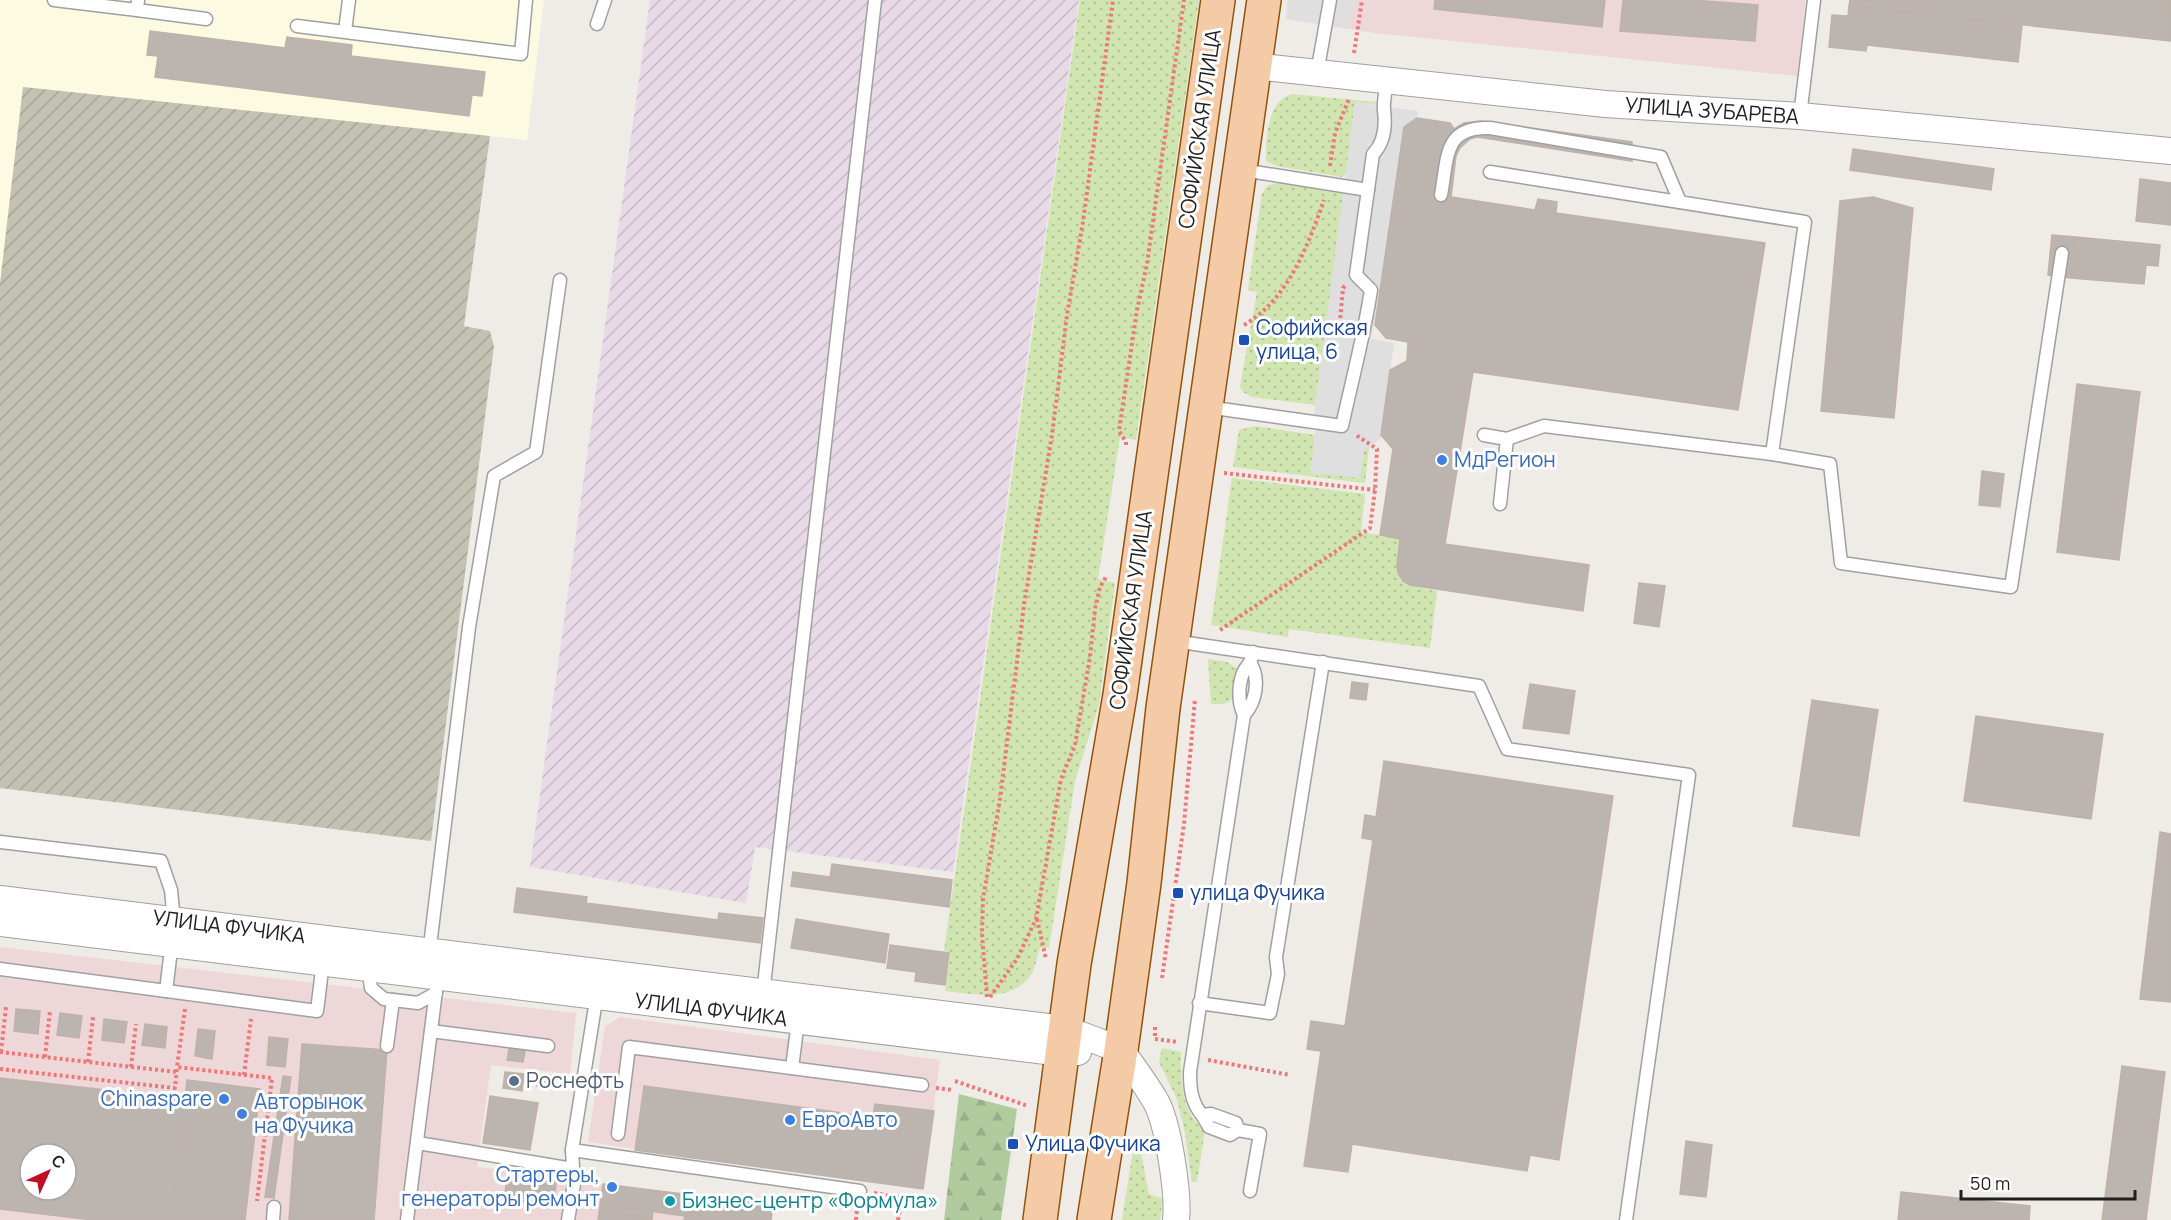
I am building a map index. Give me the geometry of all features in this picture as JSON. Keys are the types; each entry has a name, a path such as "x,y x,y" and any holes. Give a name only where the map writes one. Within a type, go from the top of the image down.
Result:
{"main road":[{"name":"СОФИЙСКАЯ УЛИЦА","path":"1040,1220 1074,964 1120,695 1218,0"},
{"path":"1094,1220 1144,883 1186,643 1207,407 1264,0"}],"street":[{"name":"УЛИЦА ЗУБАРЕВА","path":"1254,66 1605,104 1800,116 2171,152"},
{"name":"УЛИЦА ФУЧИКА","path":"0,899 323,962 369,968 434,970 598,984 1121,1050"},
{"name":"УЛИЦА ФУЧИКА","path":"0,923 173,932 434,970"},
{"name":"УЛИЦА ФУЧИКА","path":"762,1004 798,1021 1064,1041"},
{"path":"1121,1050 1156,1101 1176,1184 1178,1206 1176,1220"}],"lane":[{"path":"54,0 137,5 206,20"},
{"path":"345,31 349,0"},
{"path":"297,26 521,54 526,0"},
{"path":"597,24 604,0"},
{"path":"762,1004 875,0"},
{"path":"1317,73 1330,0"},
{"path":"1800,116 1814,0"},
{"path":"1207,407 1342,426 1364,335 1371,290 1356,275 1373,153 1382,145 1387,81"},
{"path":"1441,195 1450,145 1458,135 1474,128 1501,130 1661,157 1680,202"},
{"path":"1240,170 1368,190"},
{"path":"1490,172 1805,222 1772,454"},
{"path":"1484,435 1507,439 1544,426 1772,454 1830,464 1841,563 2011,587 2062,253"},
{"path":"407,1220 431,1031 434,970 469,627 494,476 536,452 560,280"},
{"path":"1500,504 1507,439"},
{"path":"1186,643 1252,658 1323,662 1479,686 1508,749 1689,775 1626,1220"},
{"path":"1250,1191 1260,1134 1238,1130 1236,1123 1228,1119 1211,1114 1202,1115 1196,1108 1190,1088 1192,1047 1244,715 1238,704 1243,672 1252,658"},
{"path":"1199,1003 1270,1013 1278,974 1276,957 1323,662"},
{"path":"0,842 162,861 171,890 173,932 166,991"},
{"path":"0,969 317,1011 323,962"},
{"path":"369,968 371,988 384,999 418,1003 434,970"},
{"path":"568,1220 574,1184 572,1150 598,984"},
{"path":"387,1046 393,1000"},
{"path":"792,1068 798,1021"},
{"path":"431,1031 548,1046"},
{"path":"618,1134 629,1047 922,1085"},
{"path":"418,1143 573,1169"},
{"path":"572,1150 860,1191"},
{"path":"273,1220 274,1206"}],"path":[{"path":"1106,579 1100,587 1095,609 1090,657 1075,745 1061,779 1036,919 1017,959 987,1001 982,934 983,899 1000,800 1024,605 1052,435 1067,315 1083,222 1113,0"},
{"path":"1126,442 1119,431 1137,310 1147,264 1184,0"},
{"path":"1329,175 1335,133 1349,102 1350,77 1362,0"},
{"path":"1244,326 1262,313 1286,284 1305,248 1325,198"},
{"path":"1356,275 1343,288 1340,332 1364,335"},
{"path":"1186,643 1370,528 1377,449 1342,426"},
{"path":"1223,473 1375,490"},
{"path":"1160,987 1184,824 1195,698"},
{"path":"1036,919 1046,960"},
{"path":"0,1069 175,1088 187,993"},
{"path":"244,1075 253,1002"},
{"path":"6,1008 0,1052 272,1078 256,1204 274,1206"},
{"path":"45,1057 50,1011"},
{"path":"88,1062 93,1017"},
{"path":"1156,1019 1155,1039 1184,1042 1192,1047 1202,1059 1290,1075"},
{"path":"131,1066 136,1023"},
{"path":"955,1081 1029,1106"},
{"path":"860,1191 902,1198 898,1220"}],"shaded area":[{"path":"0,0 544,0 527,140 23,87 0,289"},
{"path":"650,0 1079,0 953,872 755,847 746,903 530,867"},
{"path":"1288,0 1806,0 1797,76 1375,33 1286,19"},
{"path":"1288,0 1354,0 1350,27 1286,18"},
{"path":"23,87 490,136 464,326 490,331 494,346 431,841 0,788 0,283"},
{"path":"1355,102 1418,111 1388,316 1373,327 1371,339 1394,343 1381,438 1364,451 1360,478 1310,473 1315,435 1315,405"},
{"name":"Авторынок на Фучика","path":"0,947 576,1013 570,1074 491,1065 477,1167 567,1178 574,1184 603,1184 773,1205 771,1220 0,1220"},
{"path":"620,1017 940,1060 923,1189 588,1142 605,1026"}],"green space":[{"path":"1080,0 1199,0 1136,440 1120,437 1098,579 1115,583 1099,705 1075,781 1049,948 1040,948 1033,971 1025,981 1005,993 981,995 945,991 950,952 944,951"},
{"path":"1292,94 1376,102 1376,104 1355,103 1346,174 1342,177 1276,166 1266,161 1268,132 1273,112 1277,104"},
{"path":"1279,183 1344,194 1315,405 1252,397 1243,392 1240,387 1257,292 1248,290 1262,193 1268,185"},
{"path":"1255,426 1315,435 1311,473 1369,447 1365,483 1233,467 1239,430"},
{"path":"1232,478 1365,494 1361,532 1400,539 1398,563 1402,577 1414,585 1437,591 1430,648 1289,629 1288,637 1211,625"},
{"path":"1208,659 1227,662 1238,669 1238,691 1226,703 1211,704"},
{"path":"1162,1048 1181,1052 1182,1084 1186,1105 1205,1131 1197,1182 1192,1182 1185,1133 1177,1099 1159,1062"},
{"path":"959,1094 1017,1109 1001,1220 944,1220"},
{"path":"1135,1138 1138,1138 1149,1194 1163,1199 1160,1220 1122,1220"}],"building":[{"path":"1435,0 1605,0 1602,27 1434,9"},
{"path":"1623,0 1693,0 1758,5 1755,41 1620,31"},
{"path":"1850,0 2171,0 2171,41 1849,6"},
{"path":"1849,6 2022,25 2018,62 1867,45 1866,51 1829,47 1832,15 1848,16"},
{"path":"150,31 285,48 287,37 352,45 351,56 485,72 482,96 472,95 469,116 155,77 158,56 147,55"},
{"path":"1417,118 1450,123 1454,129 1464,123 1481,121 1632,142 1632,161 1477,137 1470,139 1460,148 1456,156 1451,197 1535,210 1538,199 1557,202 1556,213 1765,243 1738,410 1473,372 1445,544 1589,565 1583,611 1410,585 1403,581 1398,573 1400,539 1380,535 1393,449 1381,435 1390,370 1407,361 1408,342 1386,338 1375,325 1404,127"},
{"path":"1853,149 1994,169 1991,190 1850,170"},
{"path":"2140,179 2171,183 2171,225 2136,221"},
{"path":"1873,197 1913,208 1894,418 1821,411 1840,201"},
{"path":"2052,235 2075,237 2071,278 2048,275"},
{"path":"2075,237 2160,245 2158,266 2146,265 2144,284 2071,278"},
{"path":"2077,384 2140,392 2119,560 2057,552"},
{"path":"1982,471 2004,474 2000,507 1979,505"},
{"path":"1639,583 1665,586 1659,627 1634,623"},
{"path":"1352,682 1368,684 1366,700 1350,698"},
{"path":"1530,684 1575,691 1569,734 1523,728"},
{"path":"1812,700 1878,710 1859,836 1793,826"},
{"path":"1976,716 2103,734 2091,819 1964,801"},
{"path":"1384,761 1613,796 1559,1160 1530,1155 1527,1171 1352,1144 1348,1172 1304,1166 1321,1051 1307,1049 1311,1021 1345,1026 1373,840 1362,838 1365,815 1376,817"},
{"path":"2160,832 2171,834 2171,1002 2140,999"},
{"path":"832,864 952,880 949,907 791,886 793,872 830,877"},
{"path":"517,888 587,897 586,903 718,920 719,913 763,918 760,943 514,912"},
{"path":"796,919 889,934 885,963 791,948"},
{"path":"890,945 949,953 945,985 915,981 916,972 887,968"},
{"path":"16,1009 40,1011 38,1034 14,1031"},
{"path":"60,1013 82,1016 79,1038 57,1035"},
{"path":"104,1019 127,1022 124,1043 102,1040"},
{"path":"145,1024 167,1027 165,1048 142,1045"},
{"path":"198,1029 215,1031 212,1059 195,1056"},
{"path":"269,1037 288,1039 285,1067 267,1065"},
{"path":"302,1044 387,1050 374,1220 289,1220"},
{"path":"510,1044 526,1047 523,1062 507,1060"},
{"path":"2122,1066 2165,1072 2146,1220 2102,1220"},
{"name":"Роснефть","path":"505,1072 524,1074 522,1091 503,1088"},
{"path":"538,1074 554,1076 553,1088 537,1086"},
{"path":"283,1076 291,1077 274,1198 265,1197"},
{"path":"0,1078 185,1099 170,1220 93,1220 0,1209"},
{"path":"187,1080 260,1089 245,1220 170,1220"},
{"path":"644,1086 873,1117 875,1104 934,1111 923,1189 635,1150"},
{"path":"490,1096 538,1103 530,1150 483,1143"},
{"path":"1686,1141 1712,1145 1706,1197 1680,1194"},
{"path":"508,1172 557,1178 553,1206 504,1199"},
{"name":"Бизнес-центр «Формула»","path":"603,1184 773,1205 771,1220 684,1220 685,1216 621,1207 619,1220 598,1220"},
{"path":"1901,1192 2030,1206 2029,1220 1898,1220"},
{"path":"621,1207 653,1211 652,1219 620,1214"},
{"path":"620,1214 651,1219 651,1220 619,1220"}],"place":[{"name":"Софийская улица, 6","path":"1244,340"},
{"name":"МдРегион","path":"1442,460"},
{"name":"улица Фучика","path":"1178,893"},
{"name":"Роснефть","path":"514,1081"},
{"name":"Chinaspare","path":"224,1099"},
{"name":"Авторынок на Фучика","path":"242,1114"},
{"name":"ЕвроАвто","path":"790,1120"},
{"name":"Улица Фучика","path":"1013,1144"},
{"name":"Стартеры, генераторы ремонт","path":"612,1187"},
{"name":"Бизнес-центр «Формула»","path":"670,1201"}]}
